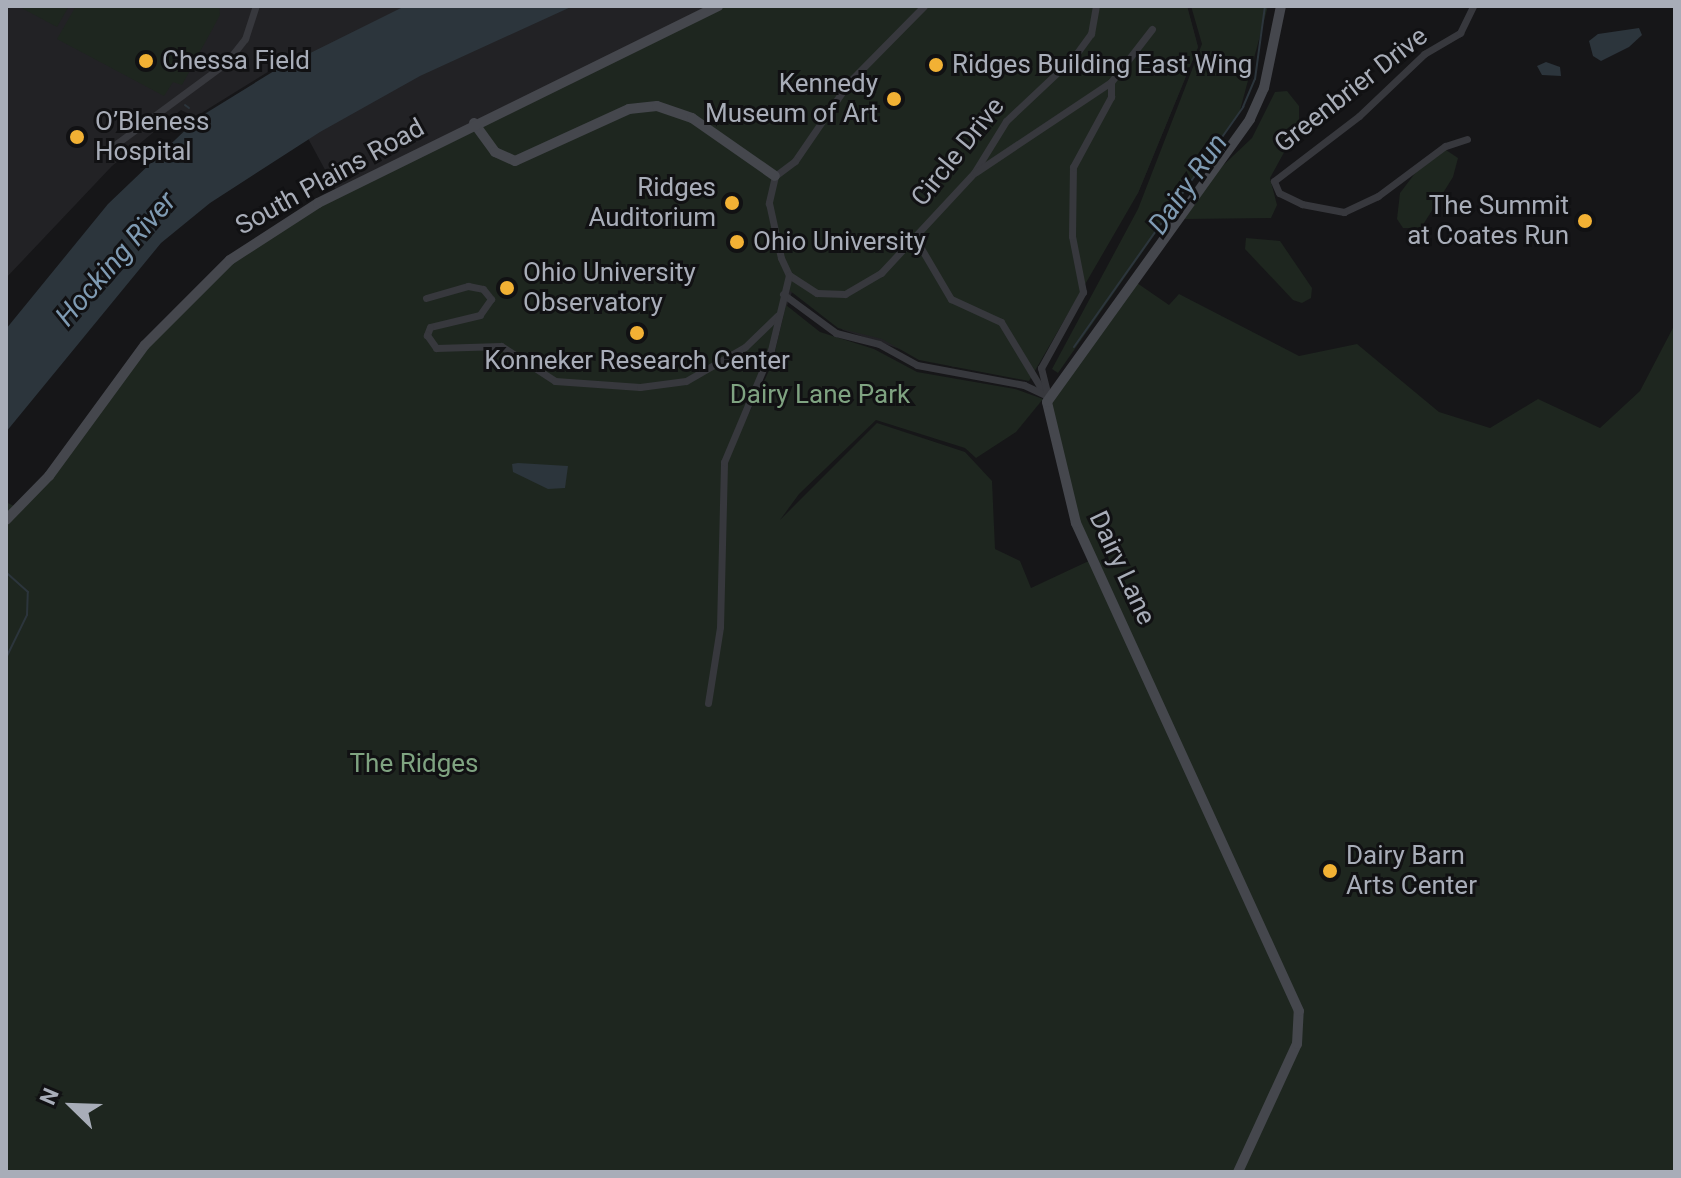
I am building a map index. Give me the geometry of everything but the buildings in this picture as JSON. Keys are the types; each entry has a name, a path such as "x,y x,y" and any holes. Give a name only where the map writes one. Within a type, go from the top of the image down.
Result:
{"street":[{"path":"116,144 234,55 256,6"},
{"name":"South Plains Road","path":"6,520 49,476 145,345 230,260 318,203 474,123 718,6"},
{"path":"708,703 720,627 722,468 771,350 789,275 770,214 775,176 804,150 849,82 924,6"},
{"name":"Circle Drive","path":"789,275 817,293 845,294 872,280 974,173 1006,121 1084,45 1095,22 1096,6"},
{"path":"1048,396 1250,119 1264,88 1281,6"},
{"name":"Greenbrier Drive","path":"1467,139 1445,146 1378,196 1344,212 1302,204 1279,193 1274,181 1359,116 1424,54 1460,33 1473,6"},
{"path":"974,173 1111,82 1152,29"},
{"path":"1048,396 1041,368 1083,292 1072,236 1073,167 1111,97 1111,82"},
{"path":"474,123 495,152 515,161 629,109 657,106 692,118 775,176"},
{"path":"915,238 947,294 998,319 1048,396"},
{"path":"426,298 468,286 483,289 491,299 480,315 430,327 427,335 436,348 501,346 555,381 640,387 686,381 745,347 777,316"},
{"path":"783,294 836,333 879,344 917,365 1024,385 1048,396"},
{"name":"Dairy Lane","path":"1048,396 1051,435 1072,512 1300,1015 1294,1054 1238,1172"}],"shaded area":[{"name":"Ohio University","path":"6,6 1187,6 1198,47 1138,193 954,367 843,330 792,292 728,471 395,299 271,70 195,117 181,110 112,166 6,278"}],"green space":[{"path":"18,6 69,6 57,27"},
{"name":"Chessa Field","path":"76,6 219,6 220,15 182,85 173,82 164,96 57,39"},
{"name":"The Ridges","path":"718,6 1187,6 1198,47 1138,193 1029,381 919,360 882,339 838,328 789,290 779,305 777,330 727,450 726,480 729,456 772,364 786,305 820,332 874,349 917,372 1015,389 1043,399 1016,432 976,458 965,448 876,420 799,494 780,520 877,423 965,452 992,481 995,549 1020,561 1031,588 1093,559 1076,523 1047,402 1137,283 1169,305 1179,294 1299,356 1357,344 1439,412 1490,428 1538,399 1600,428 1640,391 1675,324 1675,1172 6,1172 6,502 18,508 182,303 275,228"},
{"path":"1191,6 1268,6 1239,114 1058,373 1052,369 1138,209 1202,44"},
{"path":"1287,91 1299,106 1299,125 1270,178 1277,205 1271,218 1184,219 1216,172 1252,138 1275,92"},
{"path":"1446,150 1458,158 1453,177 1421,228 1403,228 1397,219 1400,193 1416,172"},
{"path":"1246,238 1280,241 1312,288 1311,298 1302,303 1293,300 1245,249"}],"water":[{"name":"Hocking River","path":"405,6 573,6 420,76 320,132 210,203 161,243 6,432 6,329 108,204 198,118 274,71"},
{"path":"1639,28 1642,35 1629,47 1601,61 1593,56 1589,41 1598,34"},
{"path":"1546,62 1560,67 1561,76 1542,75 1537,66"},
{"path":"512,464 568,466 565,488 548,489 513,472"}],"waterway":[{"name":"Dairy Run","path":"1074,347 1243,107 1255,79 1265,6"},
{"path":"185,105 189,108"},
{"path":"6,658 27,615 28,592 8,574"}],"place":[{"name":"Chessa Field","path":"146,61"},
{"name":"Ridges Building East Wing","path":"936,65"},
{"name":"Kennedy Museum of Art","path":"894,99"},
{"name":"O’Bleness Hospital","path":"77,137"},
{"name":"Ridges Auditorium","path":"732,203"},
{"name":"The Summit at Coates Run","path":"1585,221"},
{"name":"Ohio University","path":"737,242"},
{"name":"Ohio University Observatory","path":"507,288"},
{"name":"Konneker Research Center","path":"637,333"},
{"name":"Dairy Barn Arts Center","path":"1330,871"}],"park label":[{"name":"Dairy Lane Park","path":"820,395"}]}
